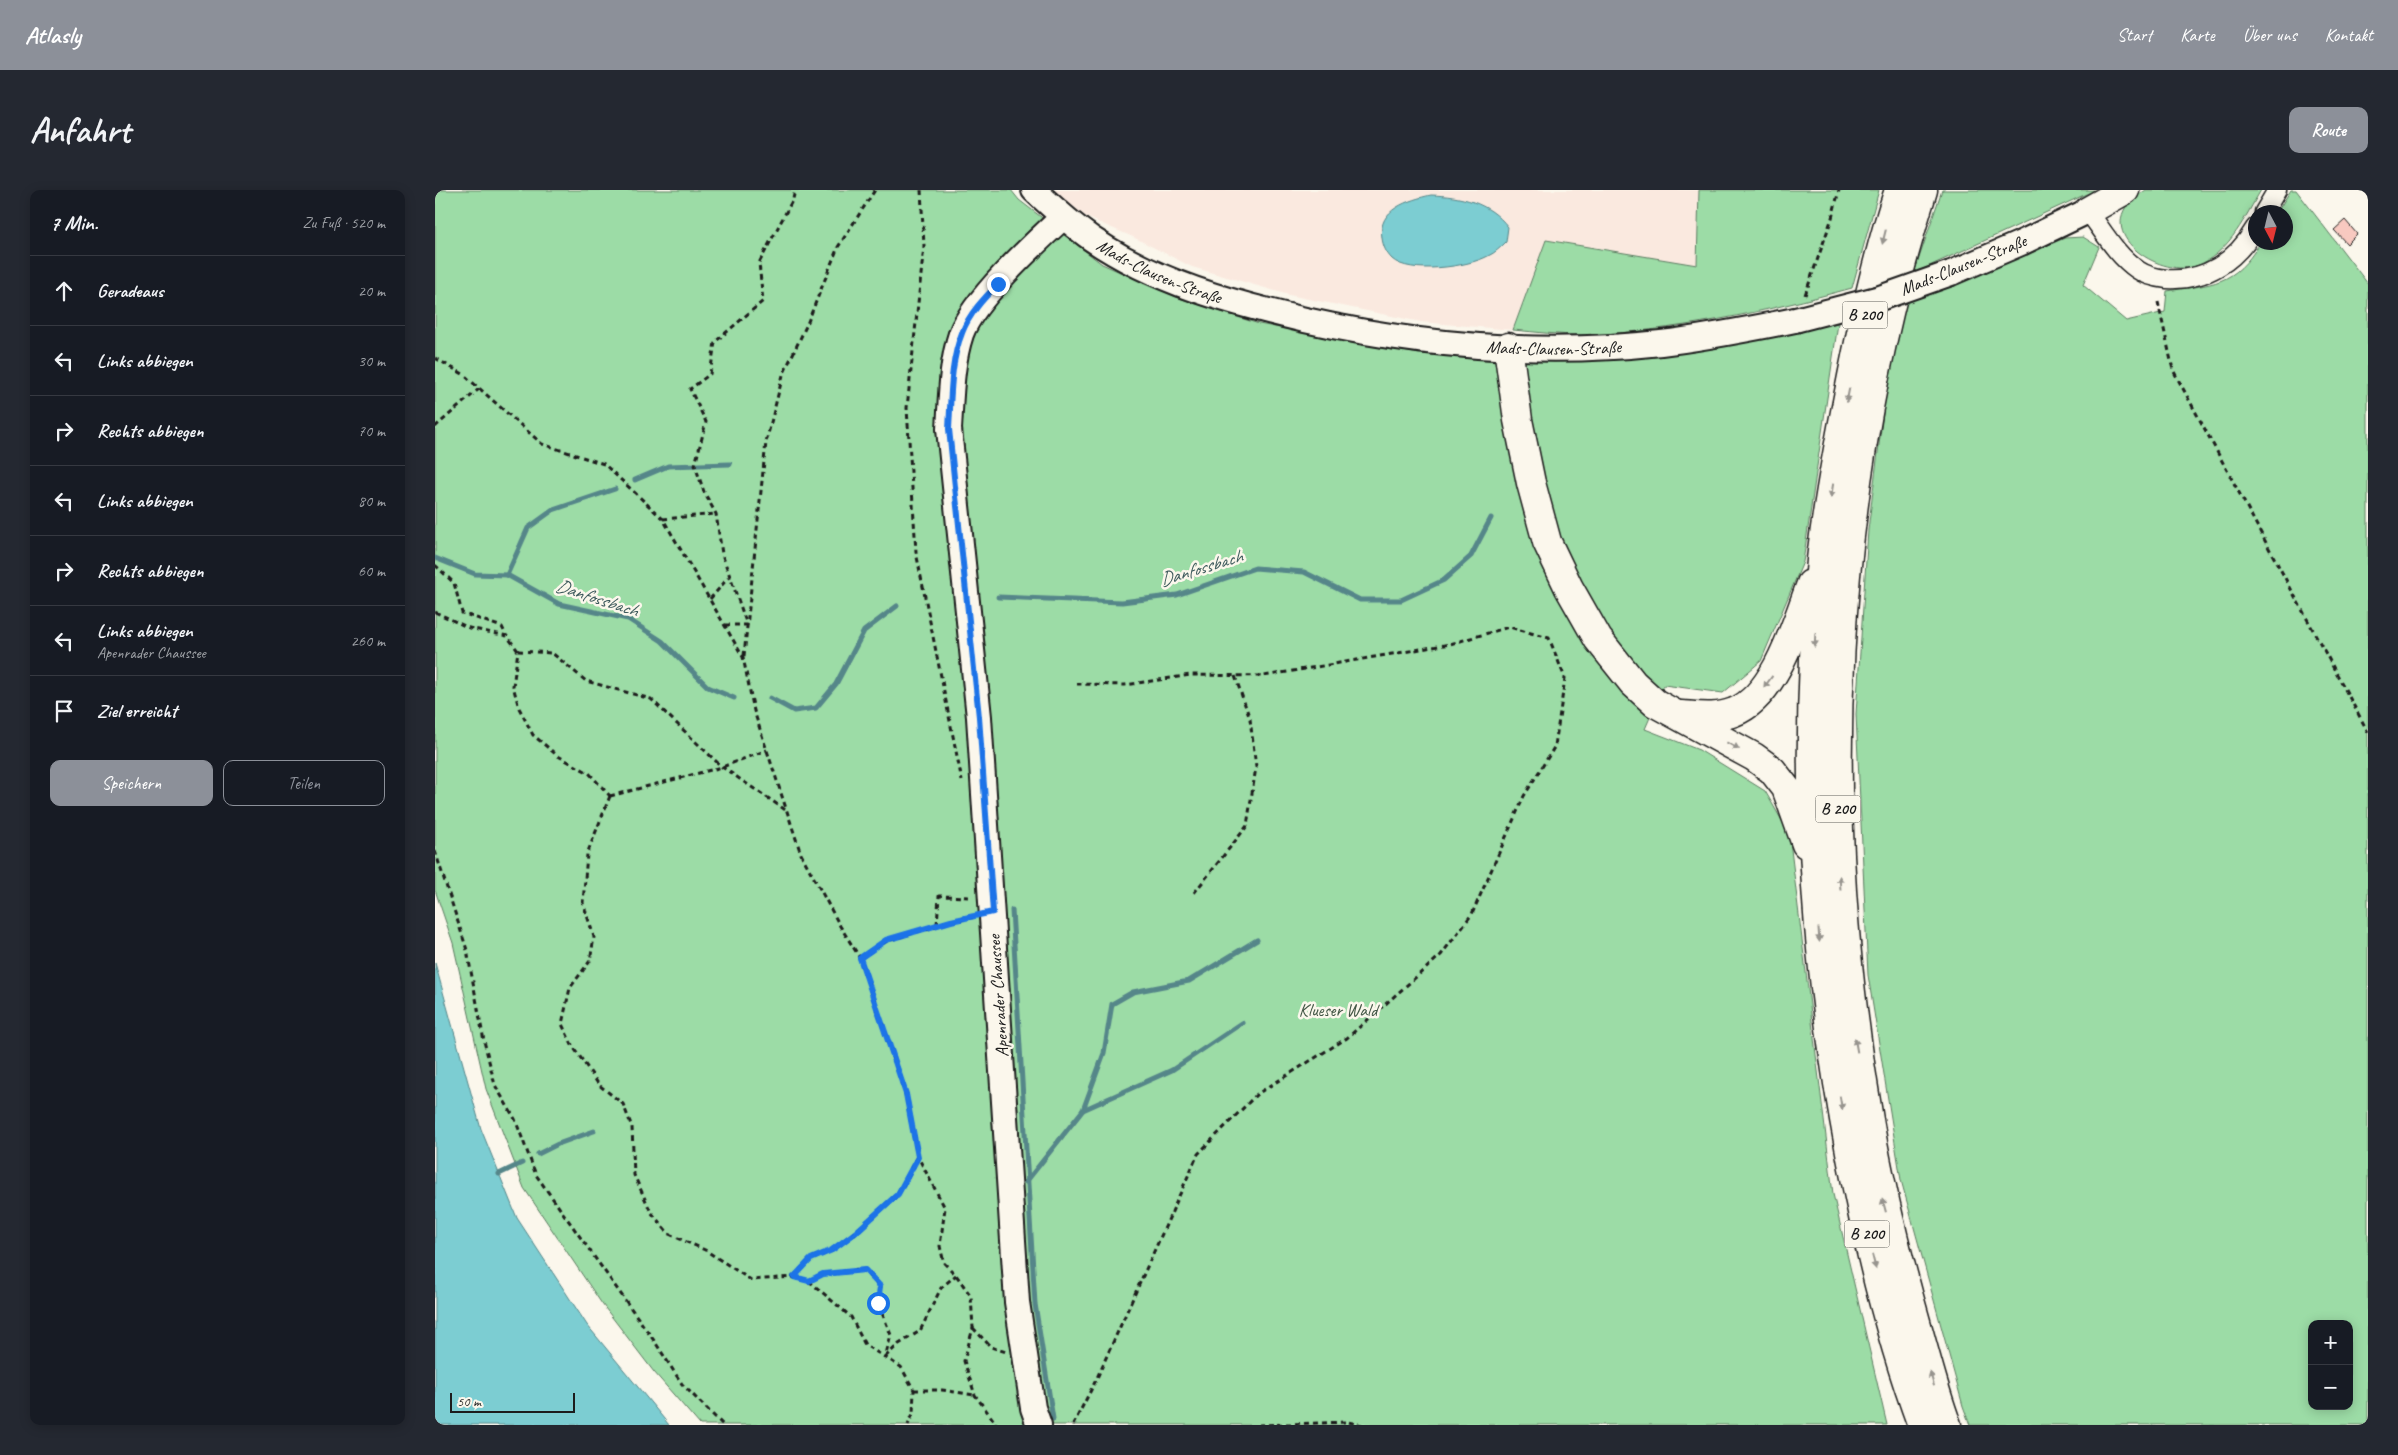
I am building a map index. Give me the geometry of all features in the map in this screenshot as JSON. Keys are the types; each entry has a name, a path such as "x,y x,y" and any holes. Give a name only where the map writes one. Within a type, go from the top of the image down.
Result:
{"highway":[{"name":"B 200","path":"1899,190 1887,227 1859,338 1839,443 1821,557 1813,702 1812,786 1820,940 1830,1038 1853,1172 1884,1304 1922,1425"},
{"name":"B 200","path":"1923,190 1909,236 1883,344 1856,490 1847,556 1841,624 1837,787 1839,869 1853,1026 1882,1196 1909,1299 1947,1425"},
{"path":"2088,211 2125,190"},
{"path":"1508,347 1517,420 1547,542 1569,588 1598,639 1633,682 1655,703 1754,757 1772,770 1786,788 1815,869"},
{"path":"1675,715 1708,717 1734,712 1753,699 1770,681 1791,634 1821,557"}],"street":[{"name":"Mads-Clausen-Straße","path":"1033,190 1063,217 1093,240 1131,262 1191,288 1261,309 1395,338 1446,344 1508,347 1599,347 1659,343 1720,335 1795,320 1880,298 1951,273 2021,243 2088,211"},
{"path":"2268,205 2277,190"},
{"path":"2088,211 2124,258 2139,271 2161,278 2183,279 2205,275 2225,262 2248,239"},
{"name":"Apenrader Chaussee","path":"1039,1425 1033,1408 1017,1302 981,918 979,717 949,429 951,382 961,334 971,316 1010,270 1063,217"}],"path":[{"path":"747,625 722,554 716,514 704,492 695,465 706,422 690,389 710,374 715,342 763,301 759,263 793,199 795,190"},
{"path":"743,657 766,442 783,375 807,324 838,246 875,190"},
{"path":"921,190 924,246 907,408 917,552 963,790"},
{"path":"1805,294 1832,218 1839,190"},
{"path":"2158,302 2173,370 2368,732"},
{"path":"435,358 463,374 542,444 604,464 663,519 743,657 754,711 801,854 840,926 860,958 906,1094 918,1157 945,1208 940,1246 944,1263 956,1275 971,1296 973,1328 964,1361 975,1395 997,1425"},
{"path":"435,427 479,389"},
{"path":"663,519 716,514"},
{"path":"435,564 454,583 462,613 502,627 518,651 513,686 519,708 533,735 559,756 589,773 610,796"},
{"path":"711,599 730,576"},
{"path":"435,612 469,628 507,636"},
{"path":"725,625 747,625"},
{"path":"1073,1425 1096,1380 1198,1154 1257,1094 1347,1038 1441,955 1472,914 1524,796 1555,746 1565,678 1549,638 1509,627 1450,644 1336,662 1264,676 1191,675 1125,685 1077,684"},
{"path":"518,651 552,653 586,681 651,699 722,767 787,811"},
{"path":"1194,893 1247,826 1256,767 1250,719 1235,676"},
{"path":"610,796 722,767 767,750"},
{"path":"610,796 587,854 583,903 594,937 590,961 570,988 562,1024 572,1045 599,1085 623,1104 632,1126 634,1175 651,1212 669,1234 705,1250 751,1280 794,1277 809,1281 851,1317 865,1345 901,1367 914,1390 913,1414 908,1425"},
{"path":"435,851 467,950 484,1041 495,1085 515,1119 536,1174 655,1342 682,1384 723,1425"},
{"path":"860,958 886,940 937,925 981,918 974,897 939,896 937,925"},
{"path":"794,1277 811,1259 832,1250 855,1233 898,1194 918,1157"},
{"path":"809,1281 823,1274 865,1270 880,1286 878,1303 891,1335 885,1358"},
{"path":"885,1358 899,1344 920,1331 941,1288 956,1275"},
{"path":"973,1328 991,1347 1011,1353"},
{"path":"914,1390 942,1390 975,1395"},
{"path":"1259,1425 1347,1422 1362,1425"}],"shaded area":[{"path":"1052,190 1699,190 1697,265 1546,240 1513,330 1421,322 1289,295 1192,267 1133,237 1086,217"}],"green space":[{"name":"Klueser Wald","path":"435,190 1011,190 1019,200 1102,264 1176,297 1259,324 1419,354 1583,359 1707,348 1838,323 1803,562 1761,661 1723,693 1664,685 1645,729 1699,750 1765,791 1789,833 1833,1194 1887,1425 700,1425 654,1372 602,1304 524,1188 486,1089 453,943 435,890"},
{"path":"1699,190 1879,190 1852,288 1752,313 1651,330 1582,335 1513,330 1546,240 1697,265"},
{"path":"1942,190 2095,190 1914,273"},
{"path":"2146,190 2261,190 2252,205 2248,205 2248,212 2236,232 2221,250 2201,264 2187,268 2172,267 2156,262 2141,254 2130,244 2123,231 2121,218 2128,204"},
{"path":"2291,190 2296,190 2368,284 2368,1425 1970,1425 1963,1406 1901,1180 1868,975 1856,714 1868,530 1897,305 2065,238 2083,237 2099,247 2083,285 2126,321 2165,312 2167,291 2197,287 2221,280 2241,268 2255,250 2293,250 2293,205 2281,205"}],"water":[{"path":"1431,195 1463,199 1483,206 1500,218 1508,227 1506,242 1488,256 1453,266 1439,268 1411,267 1400,264 1392,259 1386,252 1382,241 1384,220 1396,208 1405,203"},
{"path":"435,963 481,1129 517,1218 587,1325 669,1425 435,1425"}],"building":[{"path":"2345,220 2357,234 2347,244 2334,230"}],"waterway":[{"path":"635,480 668,466 730,464"},
{"path":"507,575 528,528 553,510 615,489"},
{"name":"Danfossbach","path":"998,597 1122,602 1177,595 1255,568 1304,572 1360,600 1401,600 1444,580 1471,556 1491,518"},
{"name":"Danfossbach","path":"435,558 475,574 507,575 559,604 628,619 662,641 708,687 734,698"},
{"name":"Danfossbach","path":"770,698 794,711 816,708 836,684 864,631 897,606"},
{"path":"1012,910 1035,1304 1053,1419"},
{"path":"1026,1182 1083,1110 1104,1053 1112,1004 1133,992 1189,981 1257,940"},
{"path":"1083,1110 1172,1070 1242,1023"},
{"path":"538,1154 558,1144 594,1131"},
{"path":"499,1174 522,1163"}],"route":[{"path":"878,1303 880,1286 865,1270 823,1274 809,1281 794,1277 811,1259 832,1250 855,1233 898,1194 918,1157 906,1094 860,958 886,940 951,921 993,912 979,717 949,429 951,382 961,334 984,298 998,284"}]}
